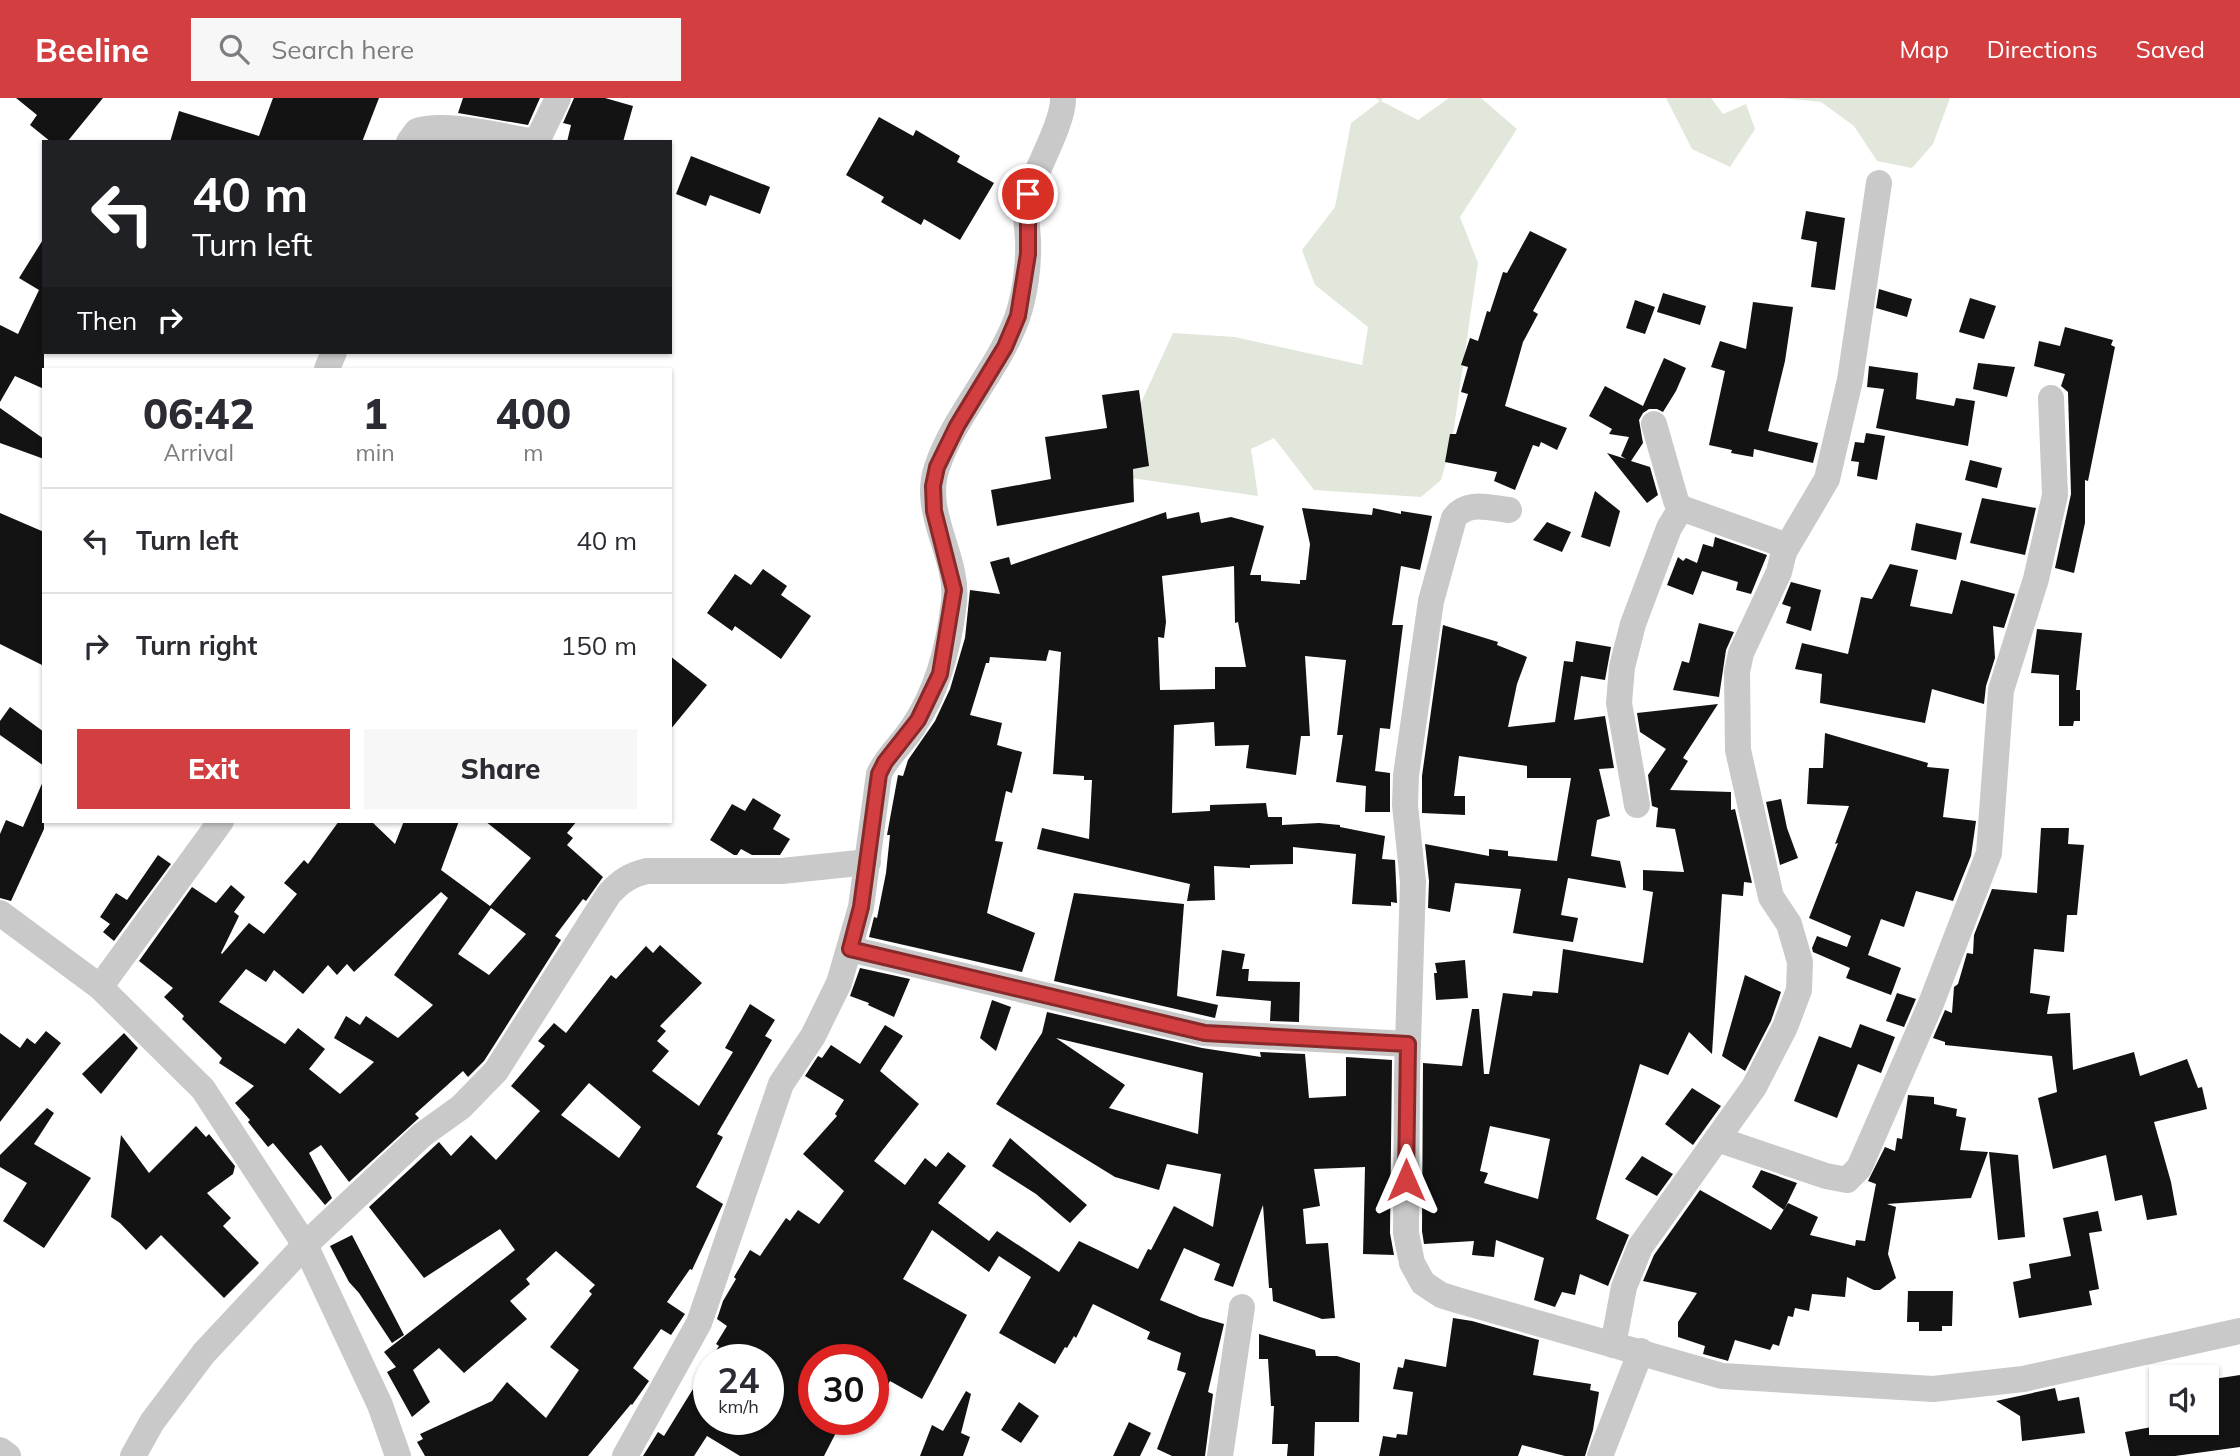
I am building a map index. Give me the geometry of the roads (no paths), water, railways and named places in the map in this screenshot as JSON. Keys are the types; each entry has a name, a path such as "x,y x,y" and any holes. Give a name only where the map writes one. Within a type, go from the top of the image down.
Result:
{"street":[{"path":"532,140 539,137 558,98"},
{"path":"625,1456 699,1323 781,1084 820,1024 839,983 861,907 879,774 885,762 918,720 940,674 954,603 953,578 934,511 933,486 937,467 967,406 1005,347 1018,316 1028,254 1028,194 1053,134 1063,98"},
{"path":"410,140 417,131 428,128 524,140"},
{"path":"1614,1345 1624,1287 1640,1247 1754,1087 1785,1027 1799,990 1800,962 1789,924 1770,897 1738,750 1737,672 1741,653 1779,572 1784,552 1827,479 1850,380 1879,183"},
{"path":"1717,1139 1826,1176 1847,1180 1859,1168 1930,1006 1989,853 2001,690 2036,579 2056,495 2051,398"},
{"path":"1654,424 1676,501 1681,508 1779,543 1784,552"},
{"path":"1509,510 1469,506 1460,510 1454,518 1431,601 1406,775 1405,805 1413,882 1406,1233 1412,1263 1423,1283 1441,1295 1722,1376 1933,1389 2023,1379 2240,1331"},
{"path":"1637,805 1619,703 1622,667 1633,624 1669,528 1681,508"},
{"path":"100,987 220,823"},
{"path":"133,1456 152,1422 204,1353 304,1245 422,1135 461,1107 496,1071 609,894 621,881 647,871 782,871 868,862"},
{"path":"0,913 100,987 203,1088 304,1245 380,1405 398,1456"},
{"path":"850,949 1205,1033 1408,1044"},
{"path":"1220,1456 1242,1307"},
{"path":"1600,1456 1642,1351"},
{"path":"0,1450 8,1456"}]}
